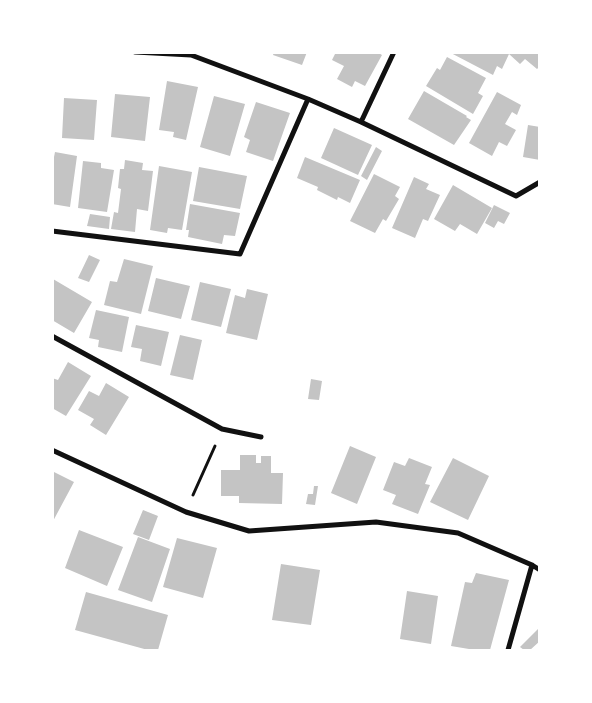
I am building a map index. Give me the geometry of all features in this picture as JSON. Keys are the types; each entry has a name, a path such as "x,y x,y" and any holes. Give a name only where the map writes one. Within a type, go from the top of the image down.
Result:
{"street":[{"path":"135,52 191,55 308,99 516,196 540,182"},
{"path":"360,122 394,52"},
{"path":"52,231 240,254 308,99"},
{"path":"52,336 222,430 261,438"},
{"path":"52,450 186,512 249,531 376,522 458,533 532,564 540,570"},
{"path":"508,650 532,564"}],"path":[{"path":"186,512 222,430"}],"building":[{"path":"274,52 307,52 302,65 273,55"},
{"path":"336,52 377,52 382,55 365,86 355,81 352,87 337,79 344,66 332,60"},
{"path":"449,52 540,52 540,66 537,69 525,59 520,64 509,54 502,69 497,66 493,75"},
{"path":"447,57 486,78 478,93 483,96 473,114 426,86 437,68 440,70"},
{"path":"167,81 198,87 186,140 173,137 174,132 159,130"},
{"path":"424,91 471,120 454,145 408,119"},
{"path":"497,92 521,105 517,115 512,112 505,124 516,130 507,146 499,142 492,156 469,143"},
{"path":"115,94 150,97 145,141 111,137"},
{"path":"214,96 245,104 230,156 200,147"},
{"path":"64,98 97,100 94,140 62,138"},
{"path":"256,102 290,113 273,161 246,152 250,140 244,137"},
{"path":"528,125 540,127 540,160 523,157"},
{"path":"334,128 372,145 358,175 321,158"},
{"path":"376,147 382,151 367,180 361,176"},
{"path":"55,152 77,156 70,207 52,204 52,167"},
{"path":"305,157 360,180 350,203 338,197 337,200 317,190 318,187 297,178"},
{"path":"125,160 143,163 142,170 153,171 148,211 137,209 135,232 111,229 114,212 118,213 121,189 118,188 120,169 124,169"},
{"path":"83,161 101,163 101,168 114,170 107,212 78,208"},
{"path":"159,166 192,172 182,230 168,228 167,233 150,230"},
{"path":"199,167 247,176 240,209 193,201"},
{"path":"374,174 400,187 395,196 399,199 386,221 383,219 375,233 350,221"},
{"path":"414,177 429,184 426,189 440,195 428,221 423,219 415,238 392,228"},
{"path":"453,185 492,208 477,234 460,224 455,231 434,219"},
{"path":"190,204 240,213 235,236 224,235 222,244 188,237 189,230 186,230"},
{"path":"494,205 510,213 504,224 498,221 494,228 485,223"},
{"path":"90,214 110,217 109,229 87,226"},
{"path":"89,255 100,260 89,282 78,278"},
{"path":"124,259 153,266 141,314 104,305 110,281 117,282"},
{"path":"156,278 190,286 181,319 148,311"},
{"path":"53,279 92,302 74,333 52,320"},
{"path":"200,282 231,289 221,327 191,320"},
{"path":"247,289 268,294 257,340 226,333 235,295 245,298"},
{"path":"96,310 129,317 122,352 98,347 99,340 89,338"},
{"path":"136,325 169,332 161,366 140,361 142,349 131,347"},
{"path":"180,335 202,340 193,380 170,375"},
{"path":"68,362 91,376 66,416 52,408 52,378 58,380"},
{"path":"311,379 322,381 319,400 308,399"},
{"path":"106,383 129,397 106,435 90,425 94,419 78,410 89,391 99,396"},
{"path":"350,446 376,457 357,504 331,493"},
{"path":"240,455 256,455 256,463 261,463 261,456 271,456 271,473 283,473 282,504 239,503 239,496 221,496 221,470 240,470"},
{"path":"409,458 432,467 425,484 430,485 418,514 392,504 396,495 383,490 394,462 405,466"},
{"path":"453,458 489,476 468,520 430,502"},
{"path":"52,471 74,482 52,523"},
{"path":"314,486 318,486 315,505 306,504 308,494 313,494"},
{"path":"143,510 158,516 149,540 133,534"},
{"path":"79,530 123,547 107,586 65,568"},
{"path":"138,537 170,549 152,602 118,590"},
{"path":"177,538 217,548 203,598 163,587"},
{"path":"281,564 320,570 311,625 272,620"},
{"path":"476,573 509,580 490,650 475,650 451,646 465,582 472,583"},
{"path":"407,591 438,596 431,644 400,639"},
{"path":"86,592 168,615 158,650 148,650 75,630"},
{"path":"540,627 540,641 530,650 524,650 520,647"}]}
